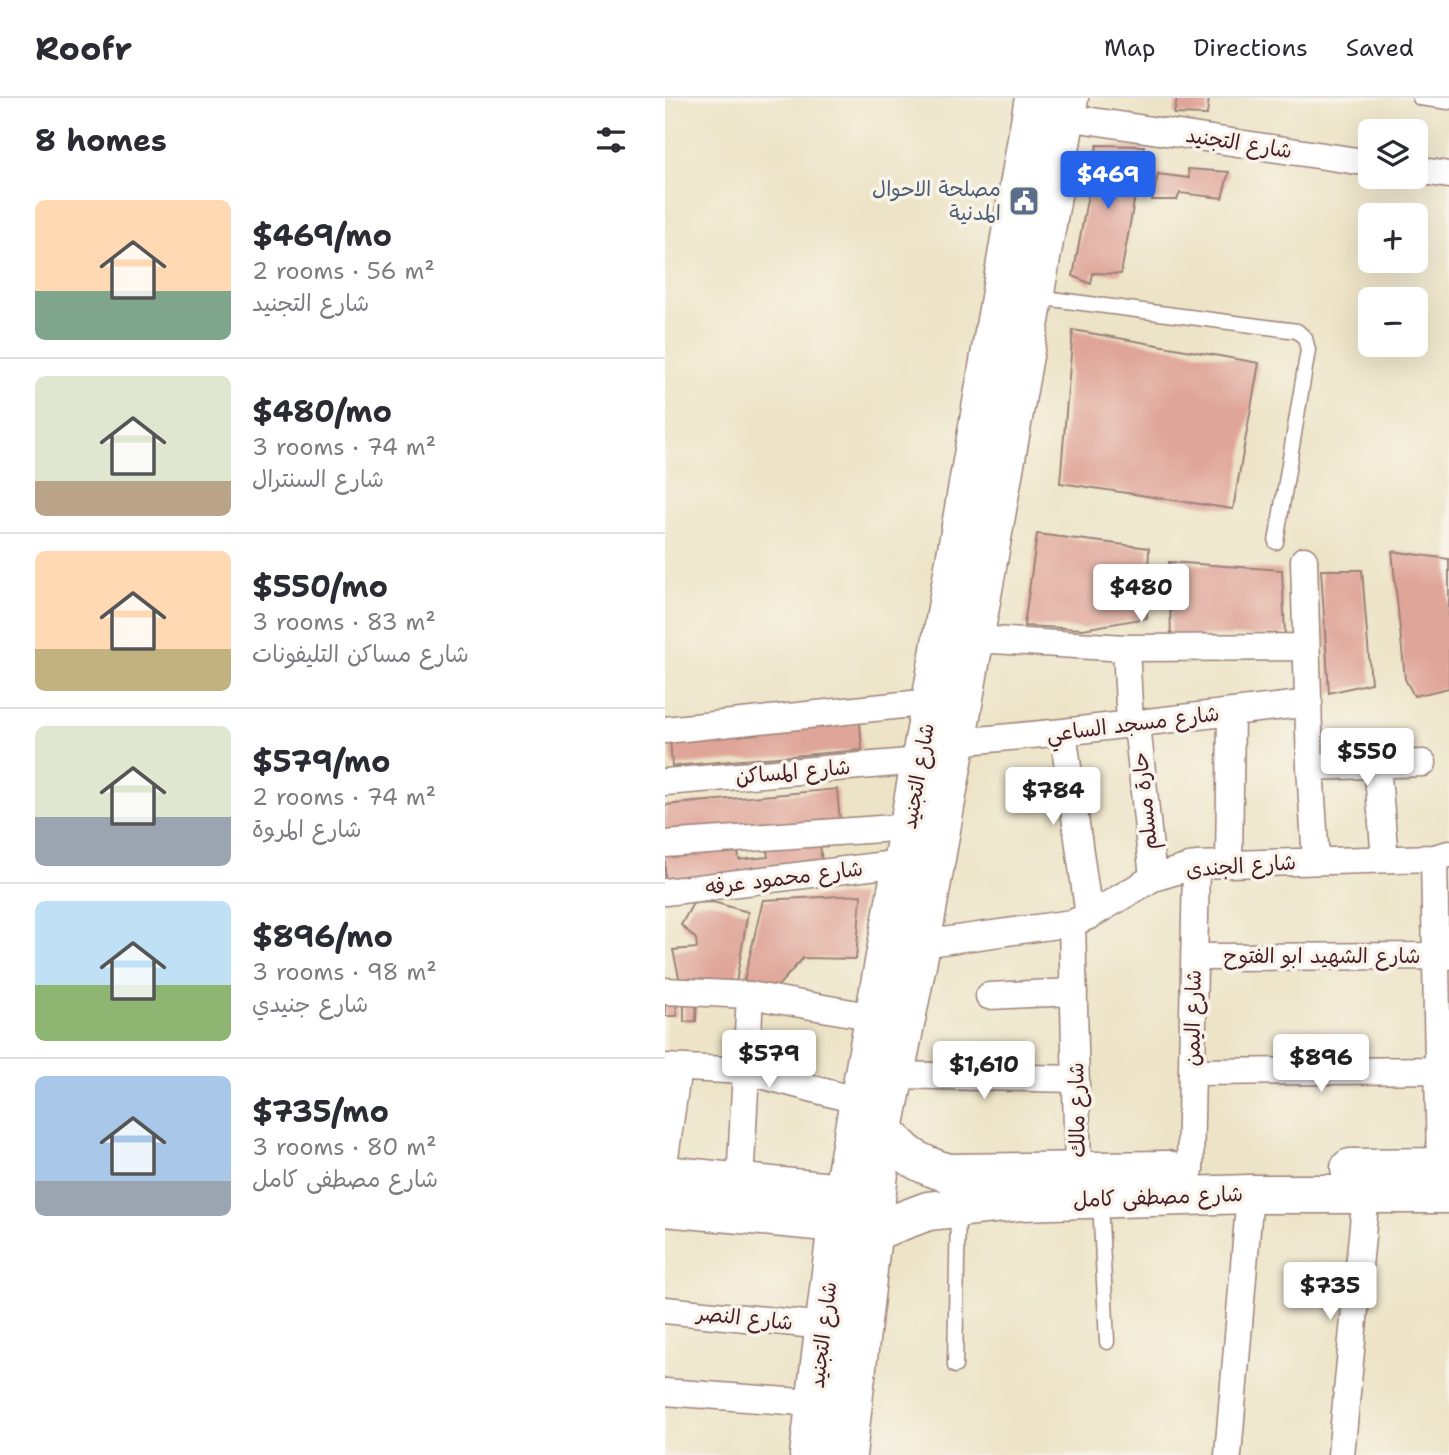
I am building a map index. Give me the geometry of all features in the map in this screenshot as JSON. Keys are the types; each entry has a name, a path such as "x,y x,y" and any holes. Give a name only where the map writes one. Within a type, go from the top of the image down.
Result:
{"main road":[{"name":"شارع التجنيد","path":"809,1455 824,1326 850,1216 884,1129 921,944 1035,296 1057,104"},
{"name":"شارع التجنيد","path":"846,1455 850,1216 859,1101 931,702 1057,104"},
{"name":"شارع مصطفى كامل","path":"884,1129 901,1151 923,1166 949,1173 1086,1190 1366,1194 1445,1181"},
{"name":"شارع مصطفى كامل","path":"850,1216 1021,1201 1190,1170 1445,1181"},
{"path":"665,1175 740,1183 850,1216"},
{"path":"665,1207 850,1216"}],"street":[{"name":"شارع التجنيد","path":"1057,104 1358,161"},
{"path":"1428,172 1449,175"},
{"path":"1304,560 1310,767 1317,861"},
{"path":"975,639 1126,648 1306,647"},
{"name":"حارة مسلم","path":"1126,648 1153,878"},
{"path":"665,730 931,702"},
{"name":"شارع مسجد الساعي","path":"957,742 1309,703"},
{"path":"1229,863 1231,713"},
{"name":"شارع مالك","path":"1063,732 1081,920 1074,992 1076,1079 1086,1190"},
{"name":"شارع المساكن","path":"665,782 921,761"},
{"path":"1310,767 1423,763"},
{"path":"1377,764 1385,859"},
{"path":"665,844 905,845"},
{"name":"شارع محمود عرفه","path":"665,892 905,845"},
{"path":"1442,856 1445,1181"},
{"name":"شارع الجندى","path":"921,944 1081,920 1153,878 1196,865 1442,856"},
{"name":"شارع اليمن","path":"1190,1170 1196,865"},
{"name":"شارع الشهيد ابو الفتوح","path":"1195,957 1442,956"},
{"path":"665,991 750,995 874,1017"},
{"path":"989,996 1074,992"},
{"path":"740,1183 750,995"},
{"path":"665,1157 672,1068 746,1071 859,1101"},
{"path":"1192,1072 1443,1070"},
{"path":"893,1075 1076,1079"},
{"path":"1227,1455 1250,1194"},
{"path":"1341,1455 1366,1194"},
{"name":"شارع النصر","path":"665,1310 824,1326"},
{"path":"665,1392 815,1403"}],"lane":[{"path":"1420,98 1449,102"},
{"path":"1035,296 1297,331 1305,338 1308,350 1276,542"},
{"path":"1086,1190 1107,1342"},
{"path":"955,1366 958,1207"}],"building":[{"path":"1177,98 1209,98 1207,115 1174,114"},
{"path":"1097,145 1144,146 1121,274 1093,273 1091,284 1073,276"},
{"path":"1188,169 1229,172 1222,198 1180,193 1177,200 1152,200 1158,174 1189,178"},
{"path":"1073,330 1259,363 1233,509 1060,483"},
{"path":"1037,534 1149,548 1147,618 1083,629 1024,626"},
{"path":"1392,551 1449,559 1449,688 1414,696 1405,679"},
{"path":"1169,562 1282,570 1285,635 1171,637"},
{"path":"1321,570 1362,570 1371,683 1329,693"},
{"path":"860,723 862,750 672,766 670,738"},
{"path":"837,789 840,823 665,839 665,805"},
{"path":"820,842 822,866 665,883 665,855 738,847 739,860 768,857 767,847"},
{"path":"861,895 856,959 803,958 768,997 744,980 763,900"},
{"path":"713,902 748,912 736,983 681,986 673,950 697,948 696,939 681,925 693,903"},
{"path":"697,994 696,1021 684,1022 684,997"},
{"path":"665,999 676,1000 677,1016 665,1016"}],"place":[{"name":"مصلحة الاحوال المدنية","path":"1024,201"}]}
